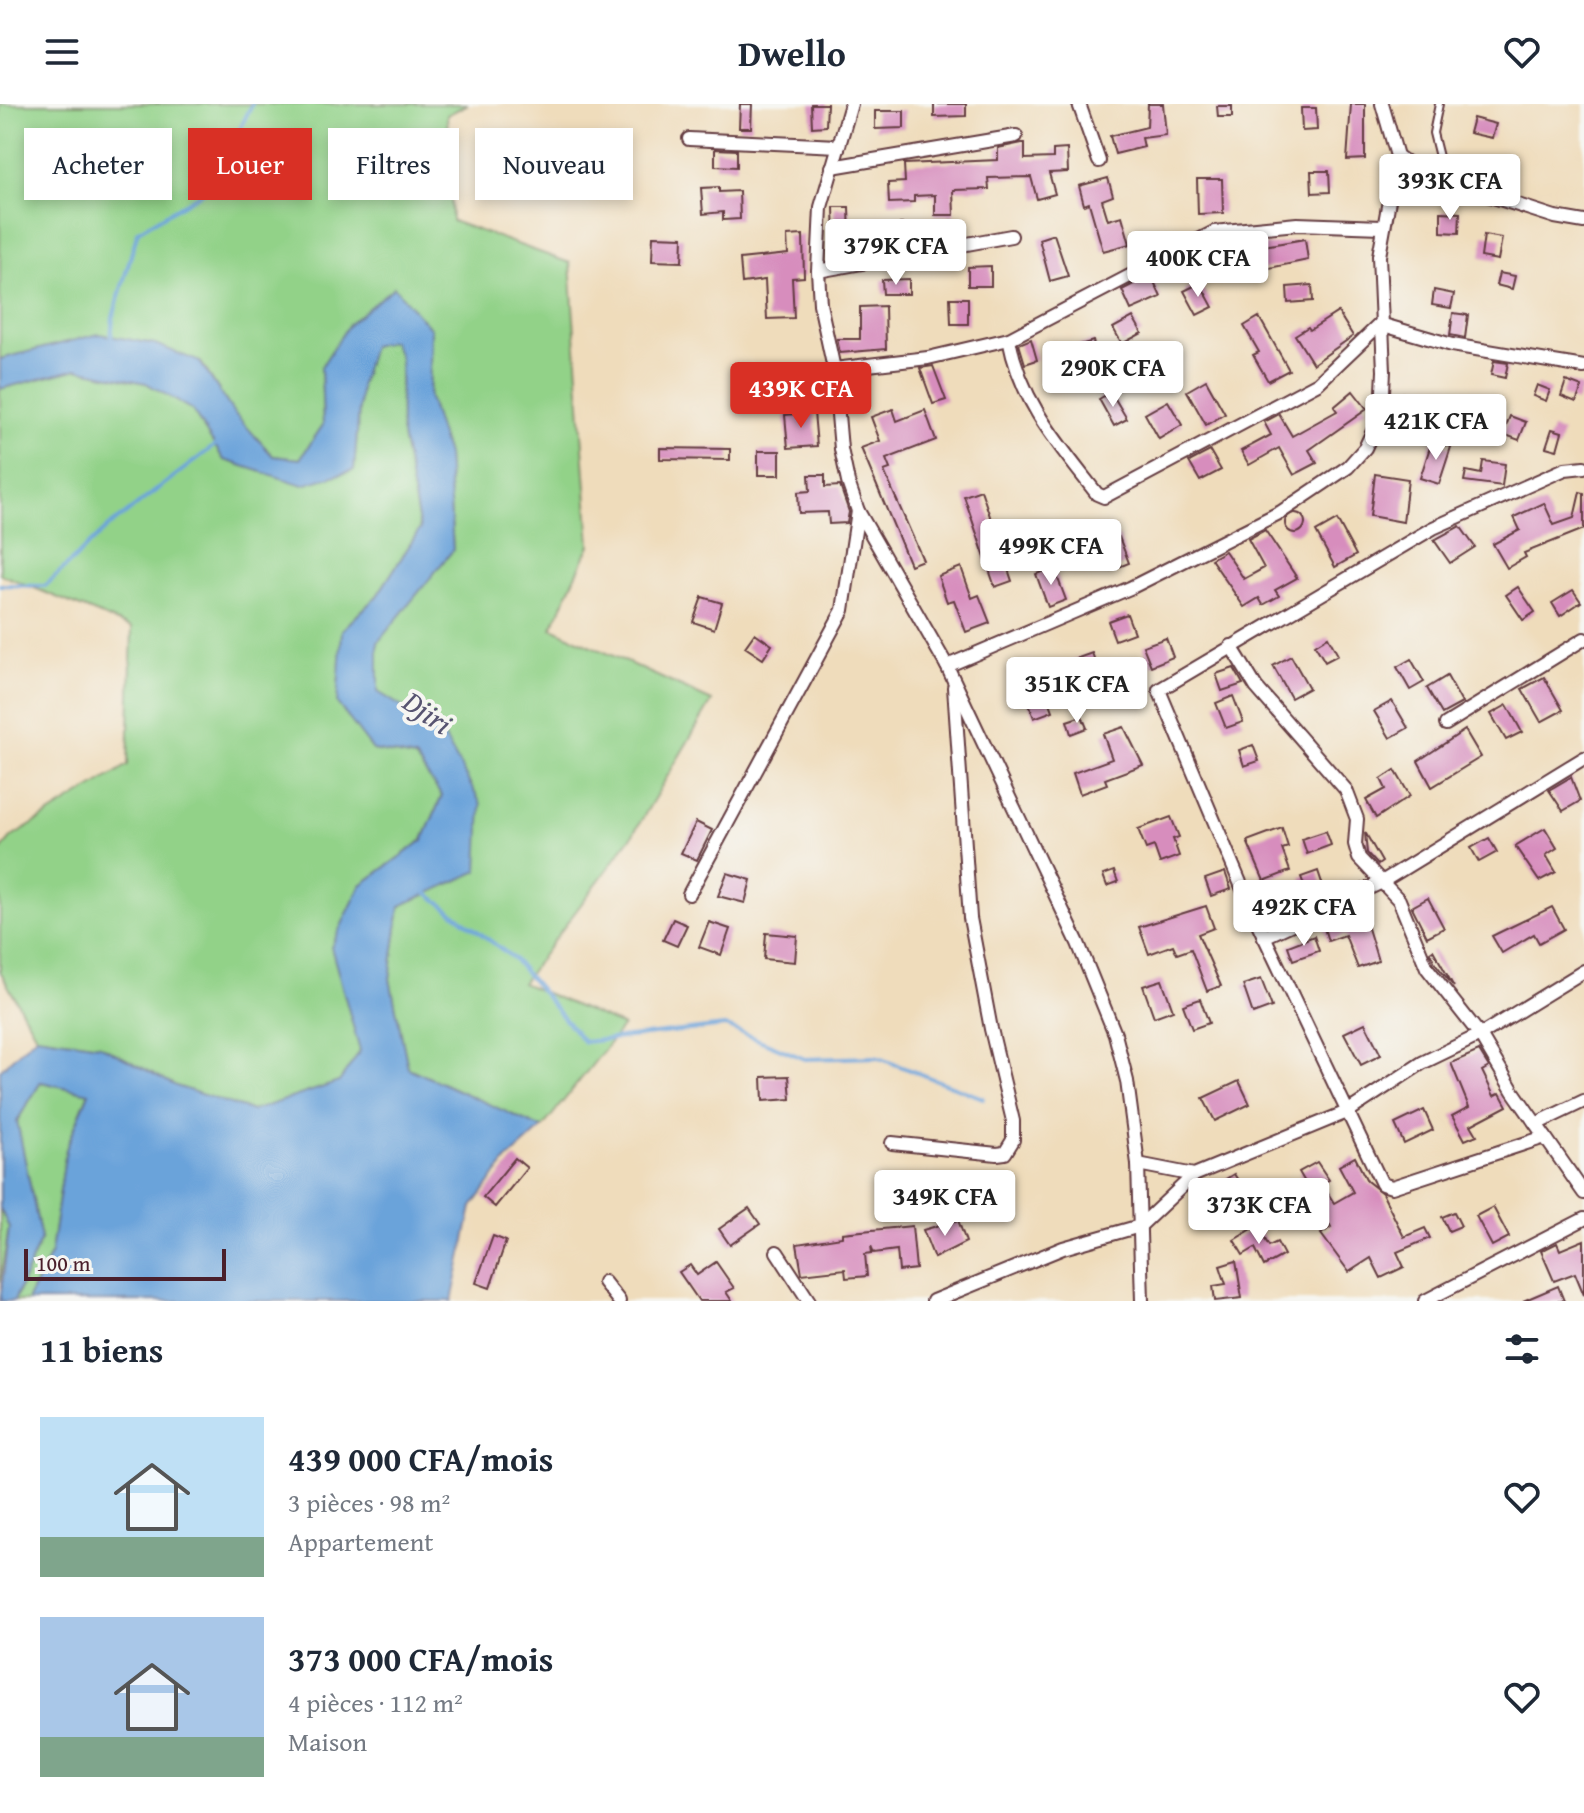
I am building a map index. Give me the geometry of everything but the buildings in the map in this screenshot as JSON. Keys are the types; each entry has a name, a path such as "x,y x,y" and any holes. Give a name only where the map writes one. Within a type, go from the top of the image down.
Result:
{"street":[{"path":"851,104 821,207 818,271 820,304 834,369 841,449 858,511 947,666 1078,943 1115,1034 1127,1081 1138,1164 1142,1301"},
{"path":"1079,104 1099,161"},
{"path":"947,666 1130,588 1281,512 1348,467 1365,448 1382,412 1384,371 1379,256 1397,156 1382,104"},
{"path":"832,167 967,147 1016,136"},
{"path":"689,139 838,146"},
{"path":"1397,156 1411,166 1443,173 1490,196 1555,217 1584,222"},
{"path":"834,369 928,358 1009,339 1214,232 1297,224 1382,227"},
{"path":"818,271 1011,236"},
{"path":"1009,339 1020,382 1037,416 1097,494 1104,497 1318,383 1380,324"},
{"path":"1380,324 1452,345 1584,367"},
{"path":"1545,1137 1387,1188 1347,1112 1264,937 1159,690 1164,684 1433,528 1565,469 1584,467"},
{"path":"689,894 843,610 858,511"},
{"path":"1446,724 1584,639"},
{"path":"1231,646 1256,687 1346,790 1357,819 1356,851 1404,909 1408,930 1427,968 1480,1035 1513,1091 1584,1193"},
{"path":"892,1143 997,1154 1005,1153 1013,1140 1013,1121 991,1029 970,918 954,681"},
{"path":"1264,937 1380,883 1584,758"},
{"path":"933,1301 1063,1248 1140,1226 1194,1175 1347,1112 1422,1063 1480,1035 1584,971"},
{"path":"1538,1123 1584,1101"},
{"path":"1138,1164 1194,1175"},
{"path":"1425,1301 1584,1219"},
{"path":"777,1252 809,1301"},
{"path":"604,1282 619,1301"}],"lane":[{"path":"1439,104 1433,133 1443,173"}],"green space":[{"path":"0,104 468,104 447,115 448,128 328,128 328,200 451,200 452,221 570,263 590,545 552,628 712,701 632,836 522,983 623,1026 542,1128 408,1068 390,979 400,906 478,871 441,732 378,692 377,642 453,550 447,455 429,398 431,329 394,288 321,367 323,425 300,459 273,456 233,412 201,362 99,334 0,359"},
{"path":"392,341 400,357 401,430 420,529 377,596 342,630 373,750 415,758 442,796 423,840 361,885 332,947 361,1051 339,1082 252,1111 176,1086 100,1045 36,1036 0,971 0,851 12,837 128,765 132,628 0,574 0,389 77,369 146,383 192,410 224,460 354,470 361,384 372,346"},
{"path":"41,1082 89,1092 66,1149 51,1253 27,1301 14,1301 41,1239 17,1121"},
{"path":"0,1209 9,1227 0,1282"}],"water":[{"path":"394,287 431,329 429,398 447,455 453,550 378,642 378,692 441,731 481,804 478,871 400,906 390,979 408,1068 542,1128 507,1160 472,1207 452,1301 27,1301 51,1253 66,1149 89,1093 41,1082 17,1121 41,1239 14,1301 0,1301 9,1228 0,1208 0,1070 36,1036 100,1045 176,1086 252,1111 339,1082 360,1051 331,947 361,885 423,840 442,796 415,758 373,750 337,703 342,630 377,596 420,529 401,430 400,357 392,341 372,346 361,384 354,470 303,485 224,460 192,410 146,383 77,369 0,389 0,359 99,334 155,344 200,362 233,412 273,456 300,459 323,425 321,367 349,324"}],"waterway":[{"path":"111,338 113,317 138,231 212,187 252,104"},
{"path":"0,585 45,586 107,528 218,443"},
{"path":"426,892 513,958 584,1042 725,1026 805,1059 876,1057 983,1098"}],"water label":[{"name":"Djiri","path":"428,712"}]}
